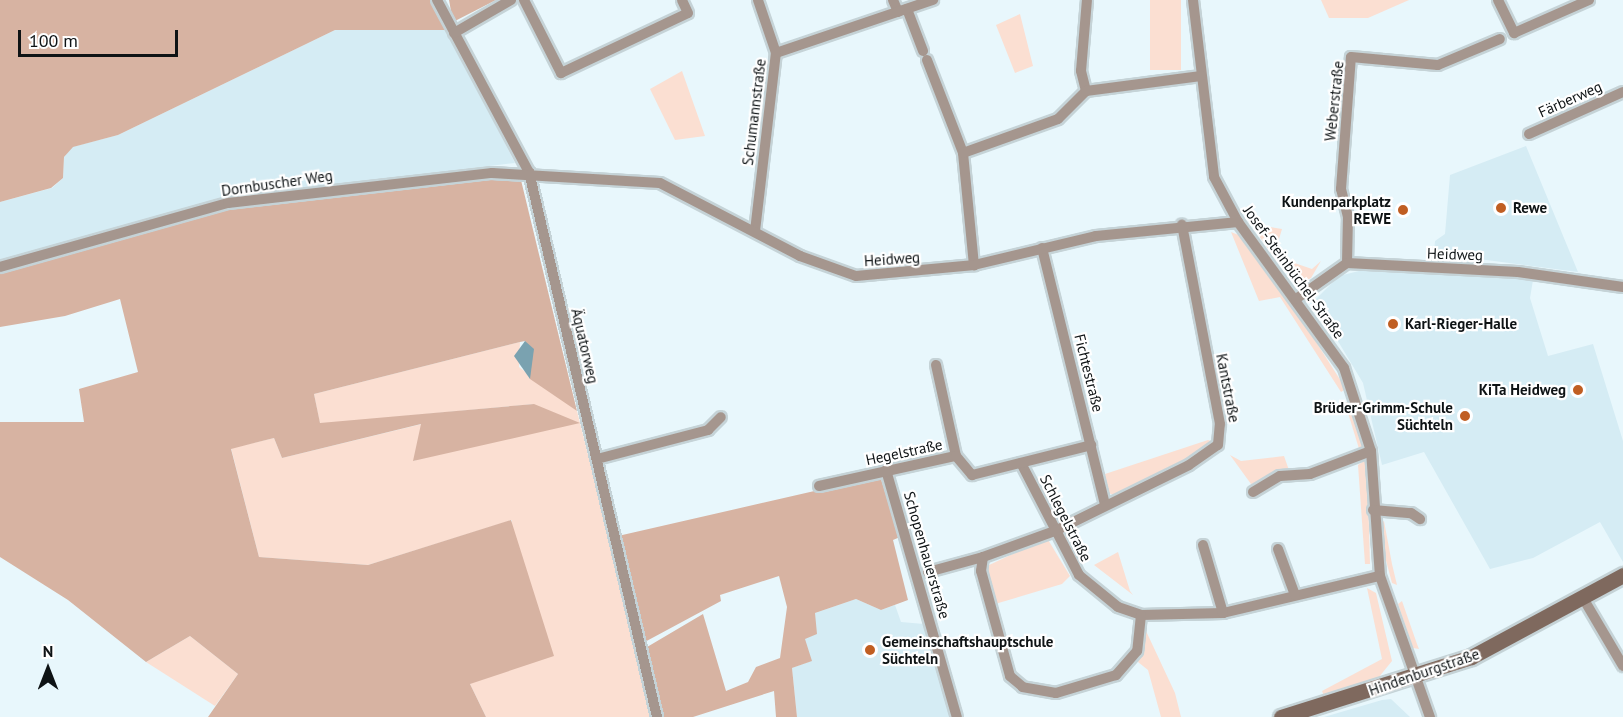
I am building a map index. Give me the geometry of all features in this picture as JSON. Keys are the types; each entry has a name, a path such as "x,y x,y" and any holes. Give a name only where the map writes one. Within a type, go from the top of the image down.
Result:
{"main road":[{"name":"Hindenburgstraße","path":"1281,717 1412,677 1499,645 1623,575"}],"street":[{"name":"Äquatorweg","path":"437,0 529,172 657,717"},
{"path":"454,33 511,0"},
{"path":"524,0 561,74 688,13 682,0"},
{"name":"Schumannstraße","path":"755,231 776,53 758,0"},
{"path":"893,0 902,11 925,56 963,153 974,265"},
{"path":"776,53 933,0"},
{"path":"1086,91 1081,71 1087,0"},
{"name":"Josef-Steinbüchel-Straße","path":"1193,0 1214,177 1238,222 1344,368 1371,452 1373,510 1380,576 1412,677 1430,717"},
{"path":"1498,0 1514,33 1589,0"},
{"name":"Weberstraße","path":"1347,263 1348,217 1341,189 1350,57 1438,65 1500,39"},
{"path":"963,153 1058,119 1086,91 1201,76"},
{"name":"Färberweg","path":"1529,134 1623,92"},
{"name":"Heidweg","path":"529,172 660,183 800,256 856,276 974,265 1042,248 1182,225 1238,222"},
{"name":"Dornbuscher Weg","path":"0,267 228,203 529,172"},
{"name":"Kantstraße","path":"928,572 1055,531 1203,458 1221,435 1182,225"},
{"name":"Fichtestraße","path":"1042,248 1105,505"},
{"path":"1296,299 1347,263"},
{"name":"Heidweg","path":"1347,263 1518,272 1623,286"},
{"path":"936,365 956,456"},
{"path":"597,459 708,430 721,417"},
{"name":"Hegelstraße","path":"819,486 956,456 972,475 1091,445"},
{"path":"1253,492 1280,476 1311,474 1371,452"},
{"name":"Schlegelstraße","path":"1021,463 1079,575 1118,607 1142,615 1223,612 1380,576"},
{"name":"Schopenhauerstraße","path":"886,470 957,717"},
{"path":"1373,510 1411,513 1420,519"},
{"path":"1203,545 1223,612"},
{"path":"1278,549 1295,596"},
{"path":"983,556 981,571 1010,676 1023,687 1056,693 1116,675 1137,651 1142,615"},
{"path":"1583,598 1623,666"}],"shaded area":[{"path":"0,0 431,0 447,30 335,30 118,135 73,147 64,157 63,178 51,188 0,202"},
{"path":"449,0 496,0 453,22"},
{"path":"1150,0 1181,0 1181,70 1150,70"},
{"path":"1321,0 1409,0 1368,18 1329,18"},
{"path":"1020,14 1033,66 1015,73 996,25"},
{"path":"335,30 447,30 515,163 227,198 0,260 0,202 52,188 63,178 64,157 72,147 118,135"},
{"path":"682,71 705,136 675,140 650,89"},
{"path":"1526,146 1578,272 1434,253 1435,241 1445,234 1450,175"},
{"path":"494,176 497,179 229,209 250,204"},
{"path":"520,176 577,411 530,379 525,341 314,394 320,423 534,404 580,423 413,461 421,424 282,458 274,438 231,449 259,557 368,565 511,520 554,656 470,684 486,717 208,717 238,674 190,636 146,662 68,600 0,557 0,422 84,422 79,389 138,372 120,299 65,316 0,327 0,272 229,209"},
{"path":"1259,225 1282,229 1274,256 1312,269 1321,261 1311,278 1297,285 1273,256 1257,233"},
{"path":"1231,232 1241,236 1288,298 1346,389 1341,392 1280,297 1259,301"},
{"name":"Brüder-Grimm-Schule Süchteln","path":"1363,270 1533,280 1530,298 1548,356 1593,344 1623,441 1623,562 1600,522 1533,558 1490,569 1424,452 1382,465 1363,383 1314,301 1339,276"},
{"path":"520,342 519,367 577,411 654,717 486,717 470,684 512,520 368,565 259,557 231,448 274,438 282,458 422,424 414,461 534,404 320,424 314,394"},
{"path":"1351,401 1363,449 1360,452 1345,403"},
{"path":"1208,440 1214,442 1192,458 1115,496 1109,493 1105,474"},
{"path":"1230,455 1241,461 1284,456 1290,473 1251,484"},
{"path":"1367,459 1370,564 1365,564 1358,465"},
{"path":"880,476 900,537 893,540 908,600 881,610 856,599 815,613 817,634 805,639 812,661 792,668 797,717 776,717 774,691 693,717 659,717 642,650 703,614 726,691 748,682 756,667 780,658 787,607 779,576 720,595 721,601 641,644 618,536"},
{"path":"1384,521 1397,585 1392,583 1384,553 1379,525"},
{"path":"1047,538 1070,576 1062,584 995,604 987,566"},
{"path":"1118,552 1130,591 1133,595 1094,565"},
{"path":"1367,588 1376,593 1392,661 1379,677 1324,696 1322,691 1382,659"},
{"name":"Gemeinschaftshauptschule Süchteln","path":"856,599 881,610 895,605 901,622 924,624 950,717 797,717 792,668 811,661 804,638 815,613"},
{"path":"1402,601 1419,649 1413,648 1398,604"},
{"path":"1146,631 1175,693 1181,717 1161,717 1148,670 1138,662"},
{"path":"190,636 238,674 215,706 146,662"},
{"path":"1391,699 1410,717 1324,717 1382,700"}],"water":[{"path":"525,341 534,349 530,379 514,356"}],"place":[{"name":"Rewe","path":"1501,208"},
{"name":"Kundenparkplatz REWE","path":"1403,210"},
{"name":"Karl-Rieger-Halle","path":"1393,324"},
{"name":"KiTa Heidweg","path":"1578,390"},
{"name":"Brüder-Grimm-Schule Süchteln","path":"1465,416"},
{"name":"Gemeinschaftshauptschule Süchteln","path":"870,650"}]}
